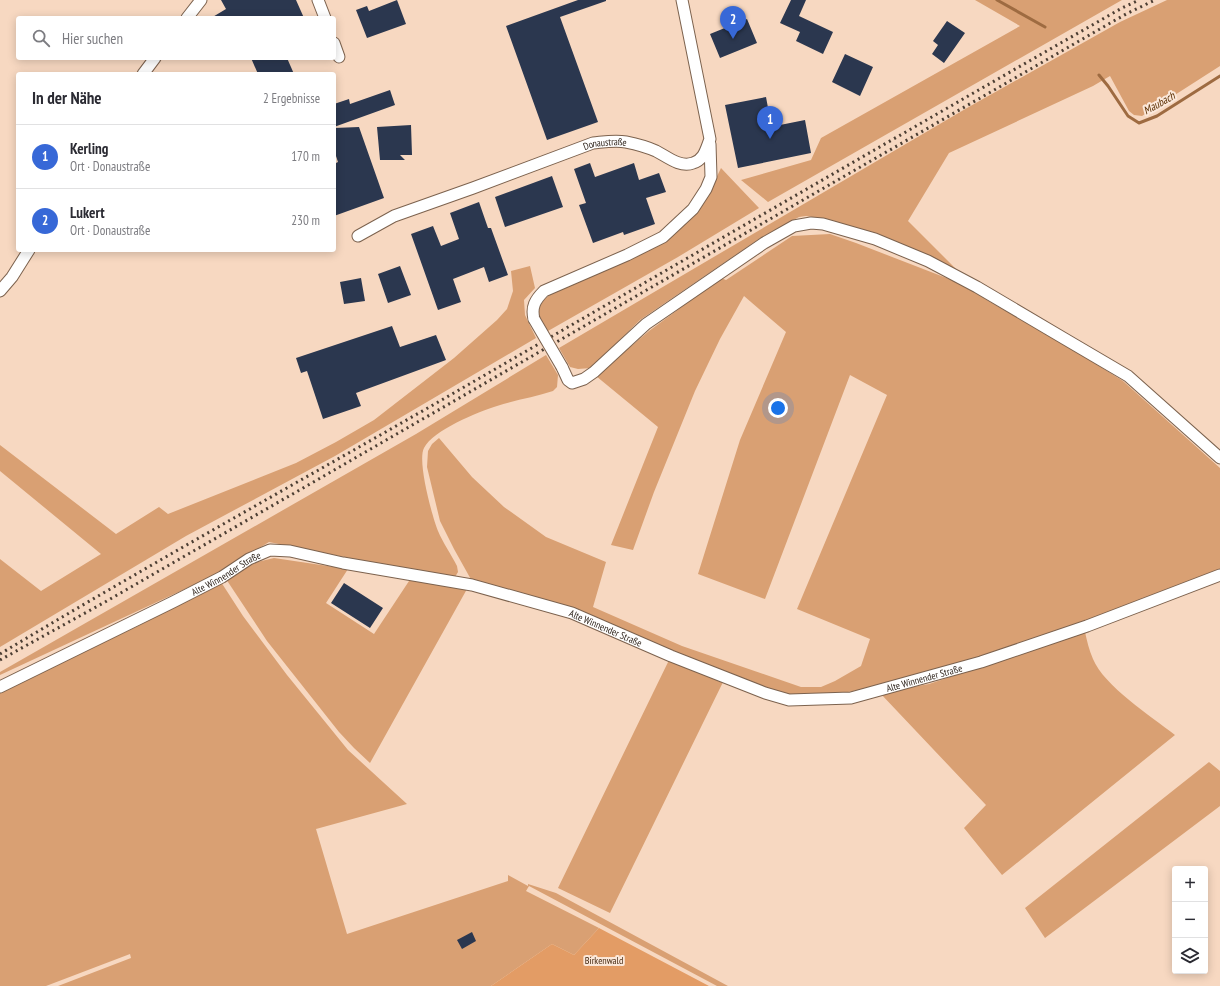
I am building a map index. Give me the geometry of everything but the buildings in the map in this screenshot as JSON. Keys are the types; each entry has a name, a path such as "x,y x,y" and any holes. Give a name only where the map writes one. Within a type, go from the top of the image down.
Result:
{"street":[{"path":"189,16 201,0"},
{"path":"318,0 323,16"},
{"path":"682,0 710,139 711,177 706,189 693,208 663,237 627,255 544,291 537,298 533,306 534,319 568,380 572,383 584,379 594,372 646,324 764,243 794,226 811,223 823,224 875,239 928,261 977,287 1065,338 1128,376 1220,458"},
{"path":"336,49 339,57"},
{"path":"144,72 154,60"},
{"name":"Donaustraße","path":"358,236 394,216 593,143 626,142 656,151 671,160 683,164 691,164 702,158 710,139"},
{"path":"0,291 12,277 28,252"},
{"name":"Alte Winnender Straße","path":"0,687 173,602 222,577 249,559 270,550 290,551 342,563 472,585 572,613 671,656 764,693 788,700 851,698 981,662 1087,626 1220,575"}],"shaded area":[{"path":"975,0 1122,0 768,202 741,180 811,160 821,138 1020,26"},
{"path":"1167,0 1220,0 1220,66 1142,116 1134,115 1129,111 1110,76 1093,86 949,153 908,221 960,273 818,218 806,216 799,217 759,239 640,320 591,368 578,369 570,367 559,348 967,108 1120,22"},
{"path":"721,168 759,208 678,257 548,331 541,319 539,309 548,296 555,291 616,266 667,241 708,195"},
{"path":"830,234 962,284 1123,381 1220,468 1220,572 1026,643 885,685 832,695 790,697 473,583 440,521 427,467 428,451 432,444 439,438 472,477 504,507 546,537 606,562 593,607 682,646 801,687 821,687 861,666 870,639 797,609 887,395 850,375 765,599 698,574 740,440 786,332 744,296 720,339 695,391 654,492 633,550 611,545 658,427 596,376 649,331 721,278 726,280 792,236"},
{"path":"530,266 535,288 524,300 525,315 536,338 335,456 186,536 0,647 0,559 41,591 101,554 0,471 0,445 116,534 159,507 168,514 296,463 374,420 454,358 497,320 507,309 513,291 511,271"},
{"path":"546,355 558,375 557,387 553,391 504,404 468,417 446,428 429,441 424,448 422,464 429,502 438,531 457,566 458,572 455,577 450,578 269,542 215,575 0,675 0,672 416,434"},
{"path":"274,558 348,569 326,603 374,634 411,578 467,589 370,763 339,732 267,641 226,579 253,563"},
{"path":"221,582 243,616 287,675 348,750 407,804 316,829 347,934 508,881 508,875 528,886 528,884 556,893 728,986 717,986 529,886 526,891 599,928 574,955 552,944 491,986 58,986 131,958 130,954 46,986 0,986 0,692 138,626"},
{"path":"1085,632 1093,659 1107,680 1129,700 1175,735 1002,875 964,828 986,805 880,693 929,684"},
{"path":"671,656 725,678 610,913 558,888"},
{"path":"1209,762 1220,771 1220,806 1045,938 1025,908"}],"green space":[{"name":"Birkenwald","path":"599,928 709,986 491,986 552,944 574,955"}],"waterway":[{"name":"Maubach","path":"997,0 1045,27"},
{"name":"Maubach","path":"1099,75 1128,116 1139,123 1157,116 1220,76"}],"railway":[{"path":"0,654 164,558 440,401 951,106 1122,8 1139,0"},
{"path":"0,660 105,602 1126,14 1155,0"}],"place":[{"name":"Lukert","path":"733,39"},
{"name":"Kerling","path":"770,139"}]}
